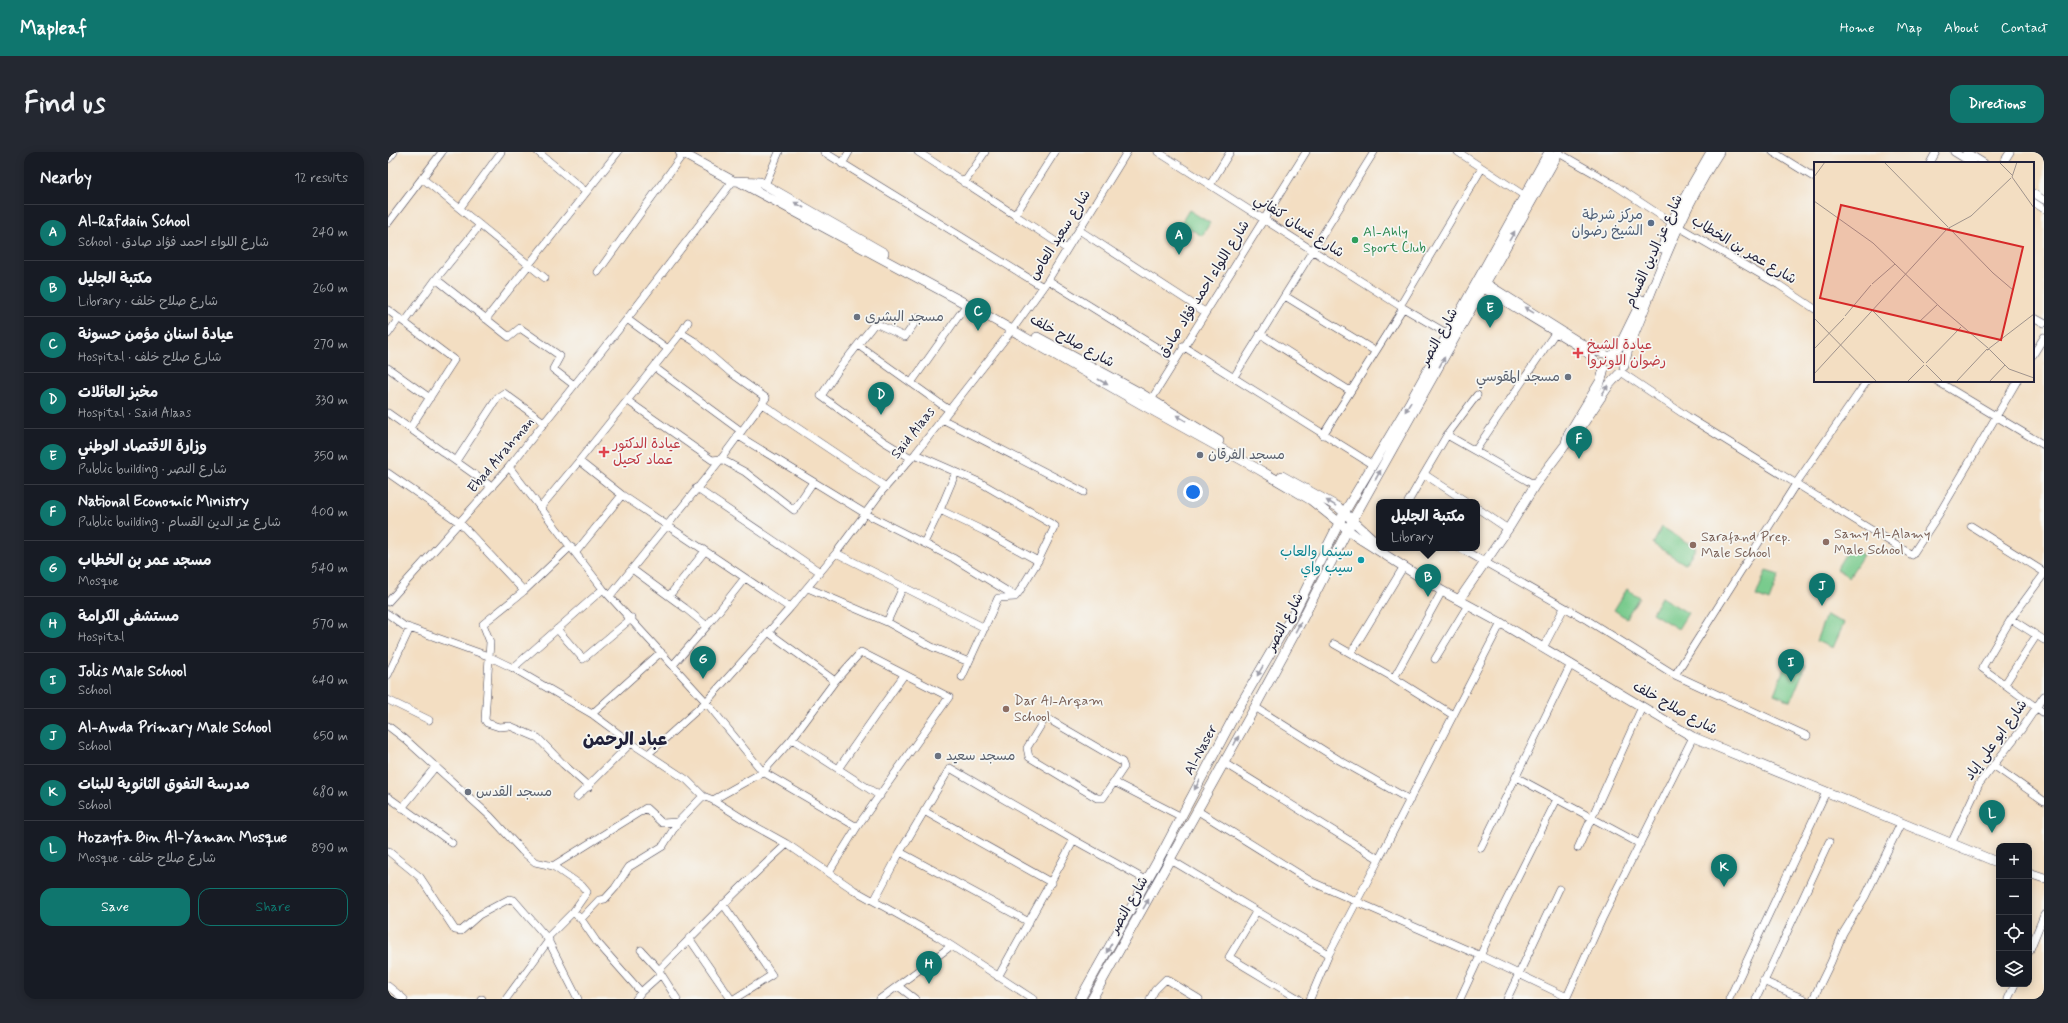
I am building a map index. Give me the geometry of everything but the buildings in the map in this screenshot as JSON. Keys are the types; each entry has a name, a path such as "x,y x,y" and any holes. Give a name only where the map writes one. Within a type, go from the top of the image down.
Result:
{"main road":[{"path":"388,158 393,152"},
{"name":"شارع النصر","path":"1344,513 1410,402 1549,152"},
{"name":"شارع النصر","path":"1092,999 1224,764 1301,622 1350,525 1558,152"},
{"name":"شارع عز الدين القسام","path":"1612,356 1619,347 1641,302 1675,224 1711,152"},
{"name":"شارع عز الدين القسام","path":"1459,600 1508,529 1535,485 1566,444 1575,436 1609,384 1621,371 1675,224 1719,152"},
{"name":"شارع صلاح خلف","path":"681,153 1151,400 1338,508 1344,513 1350,525 1376,547"},
{"name":"شارع صلاح خلف","path":"736,181 760,182 1312,500 1339,523 1350,525"},
{"path":"1612,356 1619,358 1621,371 1609,375 1604,368 1605,362 1612,356"},
{"name":"شارع عز الدين القسام","path":"1566,444 1568,435 1601,380 1604,368"},
{"name":"Al-Naser","path":"1080,999 1240,707 1296,609 1344,513"},
{"name":"شارع صلاح خلف","path":"1381,551 1442,591 1501,623 1693,737 1996,862"},
{"path":"2032,874 2044,878"}],"street":[{"path":"388,223 442,152"},
{"path":"460,208 501,152"},
{"path":"538,152 586,192"},
{"path":"486,319 618,152"},
{"path":"765,185 779,152"},
{"path":"824,152 1043,287"},
{"path":"842,164 849,152"},
{"path":"918,152 1067,249"},
{"path":"964,183 985,152"},
{"path":"1015,215 1056,152"},
{"name":"شارع سعيد العاص","path":"1013,328 1048,280 1127,152"},
{"name":"شارع غسان كنفاني","path":"1158,152 1401,307 1448,334"},
{"path":"1210,185 1230,152"},
{"name":"شارع اللواء احمد فؤاد صادق","path":"1151,400 1183,346 1306,152"},
{"path":"1234,377 1374,152"},
{"path":"1458,152 1525,196"},
{"name":"شارع عمر بن الخطاب","path":"1558,152 1613,184 1675,224 1778,284 1814,308"},
{"path":"1773,152 1814,177"},
{"path":"1931,162 1936,152"},
{"path":"1954,152 1970,162"},
{"path":"1966,152 1982,162"},
{"path":"2004,162 2010,152"},
{"path":"598,272 681,153"},
{"path":"1323,434 1375,351 1482,168"},
{"path":"422,178 545,278"},
{"name":"Ebad Alrahman","path":"388,602 509,467 736,181"},
{"path":"2034,194 2044,200"},
{"path":"2034,203 2044,209"},
{"path":"388,334 402,320 480,224"},
{"path":"1079,230 1205,312"},
{"path":"436,279 509,337 520,328 560,356 553,369 574,385"},
{"path":"1048,280 1175,359"},
{"path":"1483,285 1555,333 1579,347 1604,368"},
{"path":"1483,285 1596,352 1612,356"},
{"path":"1285,296 1375,351"},
{"path":"911,383 967,304"},
{"path":"388,310 454,360 410,428"},
{"path":"2034,317 2044,323"},
{"path":"918,318 905,338 875,323 839,369 821,396 883,441 913,456 981,483 1055,526 1038,561 1015,596 998,598 962,677"},
{"path":"627,319 668,349"},
{"path":"540,508 628,401 688,322"},
{"name":"Said Alaas","path":"648,754 706,702 808,588 886,486 913,456 1013,328"},
{"path":"610,596 666,524 721,459 766,398 732,373 694,341 681,333"},
{"path":"1475,451 1555,333"},
{"path":"1260,334 1350,391"},
{"path":"2034,353 2044,336"},
{"path":"858,346 949,410"},
{"path":"1183,346 1372,465"},
{"path":"654,367 739,433 813,482 866,514 953,558 1015,596"},
{"path":"388,368 430,398"},
{"path":"1621,371 1688,417 1797,482 1912,555 1939,514 2016,382"},
{"path":"1675,675 1797,482 1867,382"},
{"path":"1939,382 2044,445"},
{"path":"456,461 498,397 504,393 545,423"},
{"path":"1410,499 1447,435 1477,395"},
{"path":"628,401 712,460 721,459 745,472 794,510 813,482"},
{"path":"762,404 886,486"},
{"path":"388,413 492,487"},
{"path":"942,419 1084,492"},
{"path":"1447,435 1535,485"},
{"path":"580,461 622,495 744,579 790,608"},
{"path":"509,467 603,589 632,618 706,702 763,772 857,827"},
{"path":"924,543 956,472"},
{"path":"388,473 460,523 524,591"},
{"path":"1424,474 1462,499"},
{"path":"696,488 820,572"},
{"path":"576,552 622,495"},
{"path":"940,510 984,531 1038,561"},
{"path":"1480,510 1508,529"},
{"path":"1972,526 2044,573 2011,619 1982,668 2044,713"},
{"path":"571,546 524,591 483,624 490,642 488,656 487,723 499,727 510,726 538,738 562,764 589,787"},
{"path":"669,596 705,551"},
{"path":"1466,551 1564,608 1588,620 1675,675 1807,736"},
{"path":"836,552 985,628"},
{"path":"1351,653 1404,566"},
{"path":"632,569 707,626"},
{"path":"672,665 707,626 744,579"},
{"path":"886,622 903,587"},
{"path":"808,588 886,622 932,647 969,662"},
{"path":"513,668 603,589"},
{"path":"1394,678 1442,591"},
{"path":"1435,659 1468,605"},
{"path":"1543,648 1564,608"},
{"path":"388,614 410,628 488,656 513,668 592,714 631,743 687,780 703,796 713,800 751,824 787,844 874,901 951,946 1033,999"},
{"path":"557,629 583,659 632,618"},
{"path":"2011,619 2044,640"},
{"path":"1311,999 1329,954 1501,623"},
{"path":"388,675 410,628"},
{"path":"768,632 835,681"},
{"path":"2005,684 2036,636"},
{"path":"1334,644 1394,678 1453,715"},
{"path":"592,714 661,652"},
{"path":"713,800 763,772 792,739 835,681 861,652 949,697 857,827 829,872"},
{"path":"1481,848 1571,664"},
{"path":"838,769 904,675"},
{"name":"شارع ابو على إياد","path":"1951,844 1979,784 2021,730 2044,696"},
{"path":"388,700 429,720"},
{"path":"1255,707 1339,760 1410,800"},
{"path":"1578,848 1642,707"},
{"path":"1044,720 1050,720 1122,762 1124,766 1114,782 1103,798 1097,798 1029,757 1027,748 1044,720"},
{"path":"388,726 436,766 490,816 522,851 535,862 553,866 582,886 586,892 573,912 548,939 506,999"},
{"path":"1198,811 1312,882 1481,956 1566,998 1693,737"},
{"path":"792,739 880,796"},
{"path":"577,797 589,787 631,743"},
{"path":"1224,764 1378,859"},
{"path":"1993,765 2044,801"},
{"path":"402,808 436,766"},
{"path":"874,901 900,852 950,768 1146,880"},
{"path":"1516,777 1640,844"},
{"path":"1114,782 1180,816"},
{"path":"1729,999 1769,910 1826,792"},
{"path":"581,919 599,900 605,899 615,888 628,868 662,846 678,822 703,796"},
{"path":"388,798 452,843"},
{"path":"1460,999 1501,911 1557,798"},
{"path":"553,866 646,808 662,823 678,822"},
{"path":"924,811 1052,883"},
{"path":"1813,999 1843,933 1865,897 1901,823"},
{"path":"998,977 1052,883 1074,840"},
{"path":"1756,999 1763,981 1829,842"},
{"path":"636,999 640,992 660,972 689,938 787,844"},
{"path":"388,851 420,877 455,930 461,931 479,915 509,899 514,900 548,939 578,999"},
{"path":"900,852 1029,922"},
{"path":"1171,860 1256,912 1329,954"},
{"path":"1507,999 1559,889"},
{"path":"723,904 772,975 734,999"},
{"path":"573,912 581,919 596,941 640,992"},
{"path":"1256,912 1229,957 1299,999"},
{"path":"2029,951 2044,915"},
{"path":"689,938 731,999"},
{"path":"880,999 951,946"},
{"path":"641,950 660,972 677,999"},
{"path":"1150,999 1155,990 1166,979 1199,999"},
{"path":"1763,981 1804,999"},
{"path":"388,986 404,999"},
{"path":"898,986 915,999"},
{"path":"2008,999 2014,987"}],"green space":[{"path":"1189,210 1210,223 1202,236 1181,223"},
{"path":"1662,527 1696,548 1685,564 1653,544"},
{"path":"1850,547 1863,555 1849,577 1836,569"},
{"path":"1766,571 1779,575 1769,601 1756,596"},
{"path":"1627,589 1639,597 1626,618 1614,610"},
{"path":"1661,597 1688,613 1678,629 1652,613"},
{"path":"1826,615 1844,623 1833,648 1816,641"},
{"path":"1788,658 1806,665 1791,701 1774,694"}],"place":[{"name":"مركز شرطة الشيخ رضوان","path":"1651,223"},
{"name":"Al-Ahly Sport Club","path":"1355,240"},
{"name":"Al-Rafdain School","path":"1179,255"},
{"name":"مسجد البشرى","path":"857,317"},
{"name":"وزارة الاقتصاد الوطني","path":"1490,328"},
{"name":"عيادة اسنان مؤمن حسونة","path":"978,331"},
{"name":"عيادة الشيخ رضوان الاونروا","path":"1578,353"},
{"name":"مسجد المقوسي","path":"1568,377"},
{"name":"مخبز العائلات","path":"881,415"},
{"name":"عيادة الدكتور عماد كحيل","path":"604,452"},
{"name":"مسجد الفرقان","path":"1200,455"},
{"name":"National Economic Ministry","path":"1579,459"},
{"name":"Samy Al-Alamy Male School","path":"1826,542"},
{"name":"Sarafand Prep. Male School","path":"1693,545"},
{"name":"سينما والعاب سيب واي","path":"1361,560"},
{"name":"مكتبة الجليل","path":"1428,597"},
{"name":"Al-Awda Primary Male School","path":"1822,606"},
{"name":"مسجد عمر بن الخطاب","path":"703,679"},
{"name":"Jolis Male School","path":"1791,682"},
{"name":"Dar Al-Arqam School","path":"1006,709"},
{"name":"مسجد سعيد","path":"938,756"},
{"name":"مسجد القدس","path":"468,792"},
{"name":"Hozayfa Bin Al-Yaman Mosque","path":"1992,833"},
{"name":"مدرسة التفوق الثانوية للبنات","path":"1724,887"},
{"name":"مستشفى الكرامة","path":"929,984"}],"district":[{"name":"عباد الرحمن","path":"625,740"}]}
